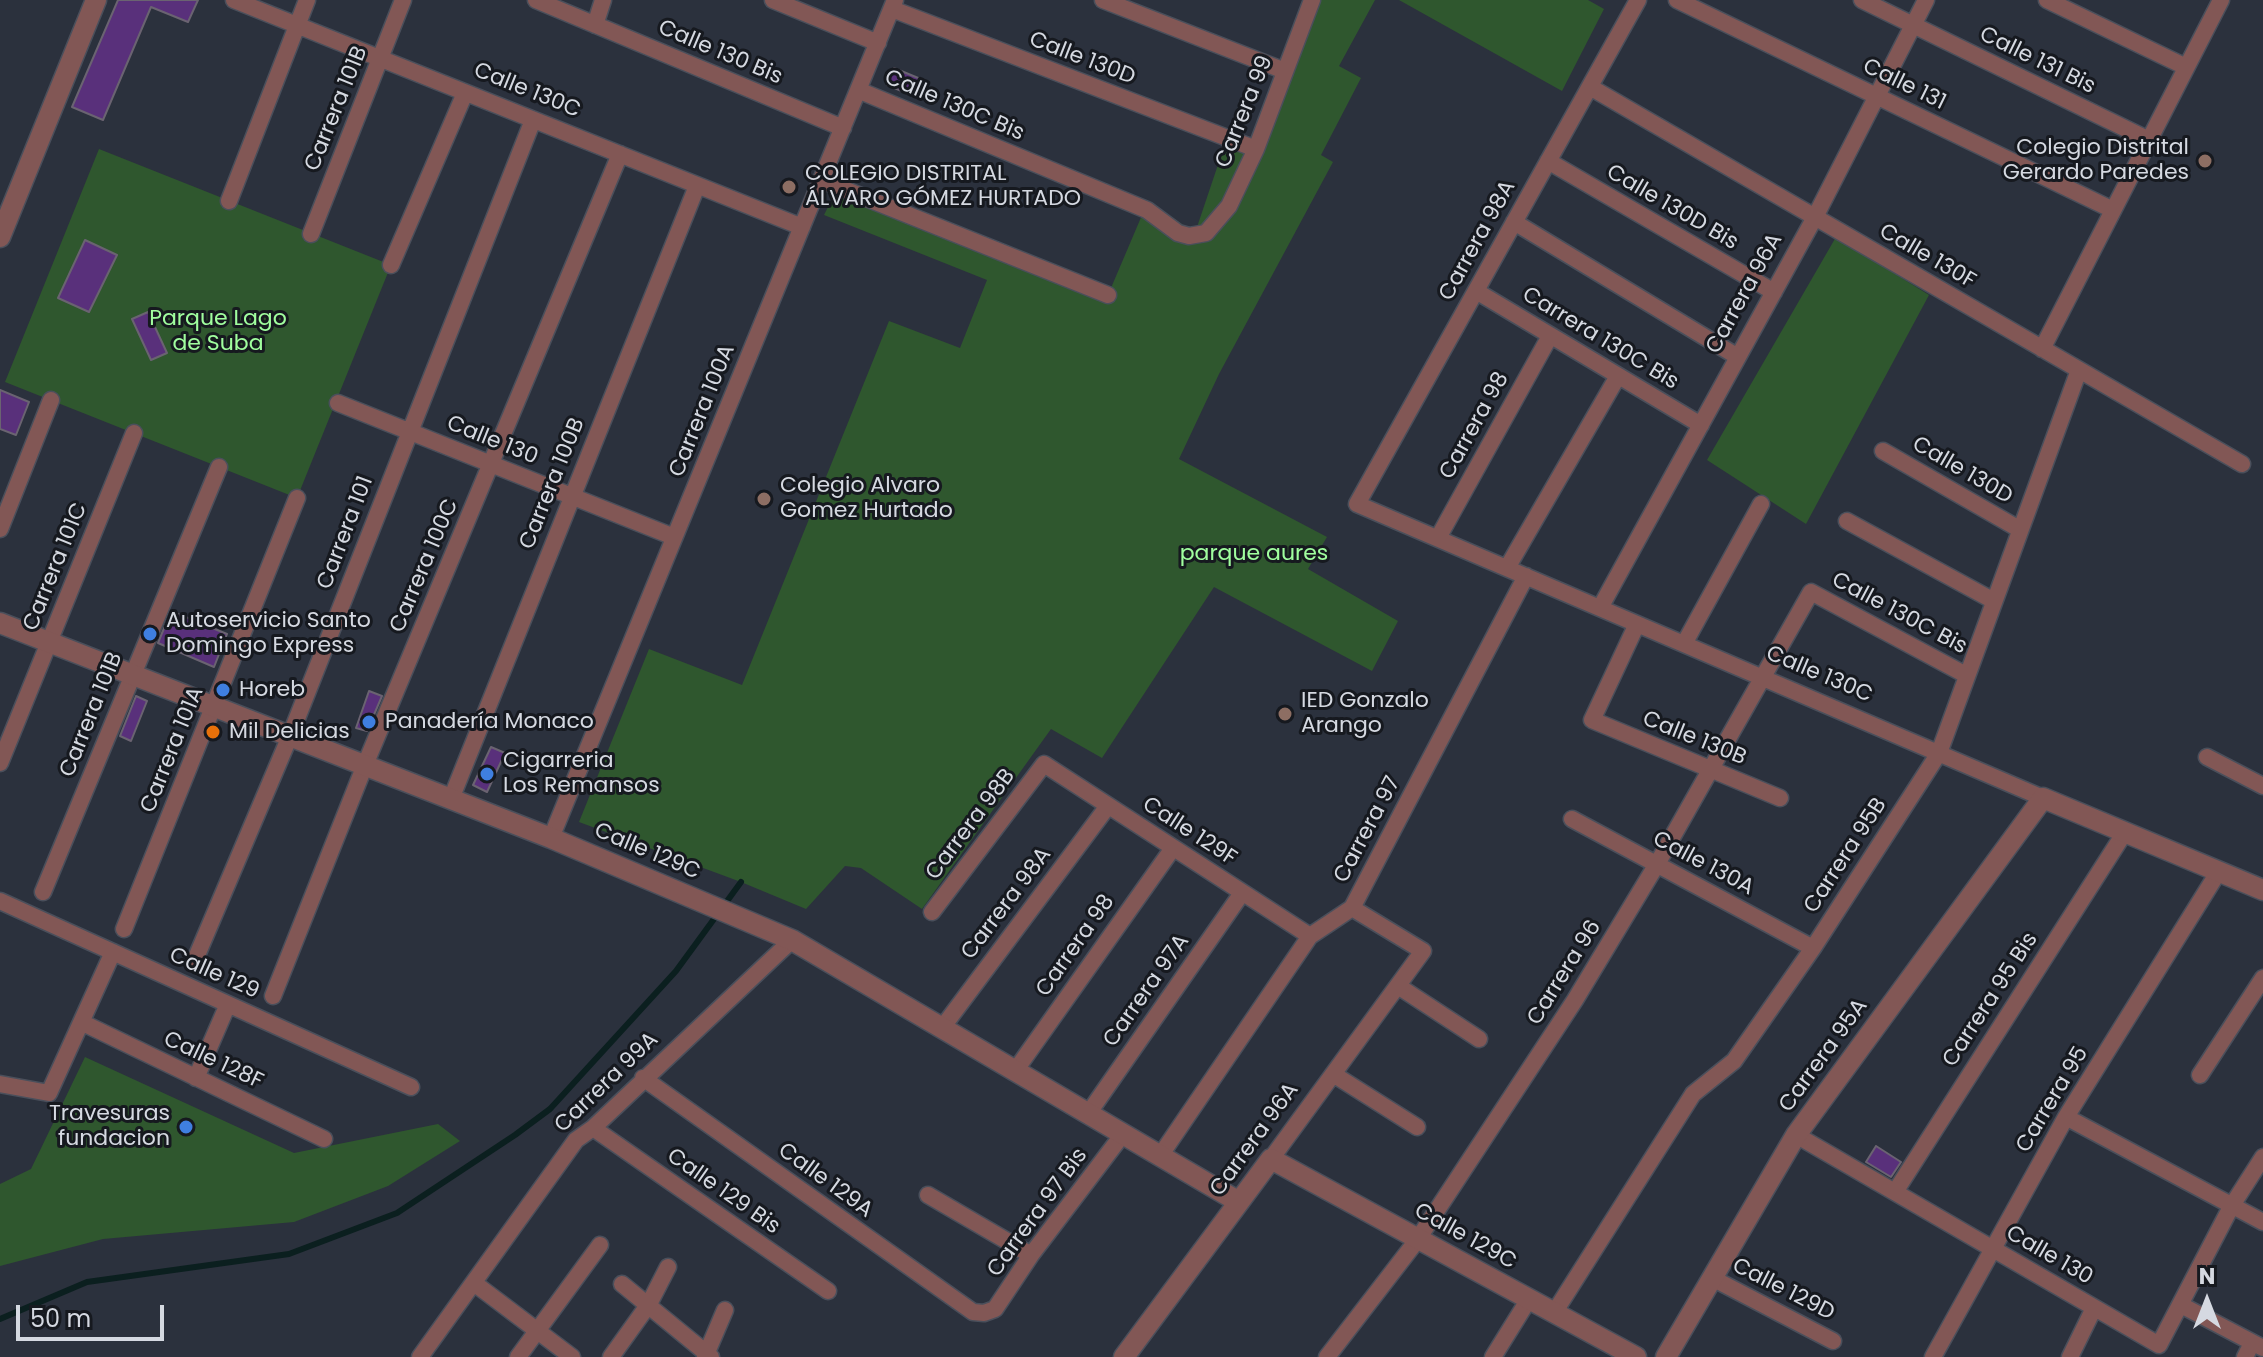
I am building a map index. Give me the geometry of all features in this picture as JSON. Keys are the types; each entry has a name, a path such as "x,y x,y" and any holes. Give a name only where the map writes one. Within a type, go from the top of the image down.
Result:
{"street":[{"path":"0,237 96,0"},
{"name":"Calle 130C","path":"234,0 802,227"},
{"path":"229,201 307,0"},
{"name":"Carrera 101B","path":"311,234 403,0"},
{"name":"Calle 130 Bis","path":"536,0 843,128"},
{"path":"595,25 603,0"},
{"path":"773,0 878,43"},
{"path":"1103,0 1285,71"},
{"name":"Carrera 99","path":"1206,233 1229,206 1256,149 1312,0"},
{"name":"Carrera 98A","path":"1357,504 1638,0"},
{"name":"Calle 131","path":"1677,0 2113,210"},
{"name":"Calle 131 Bis","path":"1862,0 2149,140"},
{"name":"Carrera 96A","path":"1600,608 1815,217 1926,0"},
{"path":"2047,0 2186,67"},
{"path":"2042,349 2221,0"},
{"name":"Carrera 100A","path":"551,838 894,5"},
{"name":"Calle 130D","path":"894,5 1256,149"},
{"name":"Calle 130F","path":"1590,87 2242,464"},
{"name":"Calle 130C Bis","path":"858,90 1147,210 1178,233 1189,236 1206,233"},
{"path":"391,265 465,93"},
{"name":"Carrera 101","path":"195,960 290,736 533,120"},
{"name":"Carrera 100C","path":"273,996 365,765 620,154"},
{"name":"Calle 130D Bis","path":"1548,161 1774,292"},
{"path":"821,180 1108,295"},
{"name":"Carrera 100B","path":"451,799 697,186"},
{"path":"1514,222 1738,357"},
{"name":"Carrera 130C Bis","path":"1476,291 1701,425"},
{"name":"Carrera 98","path":"1438,538 1550,336"},
{"name":"Carrera 95B","path":"1554,1313 1693,1094 1734,1061 1813,948 1939,753 2079,370"},
{"path":"1507,568 1618,376"},
{"path":"0,529 51,400"},
{"name":"Calle 130","path":"338,403 674,537"},
{"name":"Carrera 101C","path":"0,763 134,433"},
{"name":"Calle 130D","path":"1883,451 2019,529"},
{"name":"Carrera 101B","path":"43,892 219,467"},
{"name":"Carrera 101A","path":"124,929 297,498"},
{"name":"Calle 130C","path":"1357,504 2263,890"},
{"path":"1684,644 1761,504"},
{"path":"1847,521 1994,601"},
{"name":"Carrera 97","path":"1160,1156 1310,936 1352,908 1526,576"},
{"name":"Calle 130C Bis","path":"1811,592 1966,675"},
{"name":"Carrera 96","path":"1327,1357 1418,1239 1566,1014 1657,864 1811,592"},
{"name":"Calle 129C","path":"0,623 551,838 792,940 1239,1202"},
{"name":"Calle 130B","path":"1637,624 1592,720 1780,798"},
{"path":"2207,757 2263,786"},
{"name":"Calle 129F","path":"1044,764 1310,936"},
{"name":"Carrera 98B","path":"932,912 1044,764"},
{"name":"Carrera 95A","path":"1666,1357 1796,1135 2043,798"},
{"name":"Carrera 98A","path":"942,1028 1108,806"},
{"name":"Calle 130A","path":"1572,819 1813,948"},
{"name":"Carrera 95 Bis","path":"1895,1192 2125,832"},
{"name":"Carrera 98","path":"1015,1071 1173,848"},
{"name":"Carrera 95","path":"1933,1357 2066,1117 2219,871"},
{"name":"Carrera 97A","path":"1088,1114 1242,893"},
{"name":"Calle 129","path":"0,901 411,1087"},
{"name":"Carrera 96A","path":"1124,1357 1423,951 1352,908"},
{"name":"Carrera 99A","path":"420,1357 576,1140 593,1128 792,940"},
{"path":"0,1084 49,1093 113,952"},
{"path":"2200,1075 2263,978"},
{"path":"1398,986 1479,1039"},
{"path":"196,1078 228,1004"},
{"name":"Calle 128F","path":"83,1023 324,1139"},
{"path":"1333,1074 1417,1127"},
{"name":"Calle 129A","path":"643,1078 960,1304 973,1312 984,1313"},
{"path":"2066,1117 2263,1222"},
{"name":"Calle 129 Bis","path":"593,1128 828,1291"},
{"name":"Carrera 97 Bis","path":"984,1313 995,1309 1031,1255 1123,1134"},
{"name":"Calle 130","path":"1796,1135 2159,1345 2181,1305"},
{"path":"2254,1349 2181,1305 2231,1207 2263,1157"},
{"name":"Calle 129C","path":"1271,1159 1636,1357"},
{"path":"928,1195 1031,1255"},
{"path":"518,1357 600,1245"},
{"path":"611,1357 649,1304 668,1267"},
{"name":"Calle 129D","path":"1712,1278 1833,1341"},
{"path":"474,1283 572,1357"},
{"path":"622,1284 708,1356 725,1310"},
{"path":"1493,1357 1529,1299"},
{"path":"2070,1357 2094,1308"}],"green space":[{"name":"parque aures","path":"1312,0 1375,0 1339,66 1361,78 1321,155 1333,162 1219,374 1179,459 1327,537 1308,569 1398,621 1372,671 1214,587 1102,758 1051,729 922,909 861,868 845,866 806,909 579,822 649,649 742,685 889,321 960,348 987,280 824,215 838,187 1108,295 1148,201 1195,233 1227,138 1255,149"},
{"path":"1399,0 1588,0 1604,9 1562,91"},
{"name":"Parque Lago de Suba","path":"99,149 391,265 297,498 5,382"},
{"path":"1836,237 1929,295 1806,524 1707,460"},
{"path":"85,1057 294,1153 438,1124 460,1141 388,1186 294,1222 103,1239 0,1266 0,1184 31,1169"}],"building":[{"path":"118,0 198,0 188,22 151,7 103,120 72,107"},
{"path":"894,68 928,82 921,99 887,85"},
{"path":"85,240 117,255 89,312 58,298"},
{"path":"148,312 167,353 151,360 132,319"},
{"path":"0,390 29,402 16,435 0,429"},
{"path":"171,611 227,634 214,667 158,643"},
{"path":"369,691 382,696 367,731 356,728"},
{"path":"136,696 147,701 131,741 120,736"},
{"path":"491,747 505,753 487,792 473,785"},
{"path":"1876,1146 1901,1162 1891,1177 1866,1162"}],"waterway":[{"path":"0,1319 87,1282 289,1254 397,1213 550,1109 676,971 741,882"}],"place":[{"name":"Colegio Distrital Gerardo Paredes","path":"2205,161"},
{"name":"COLEGIO DISTRITAL ÁLVARO GÓMEZ HURTADO","path":"789,187"},
{"name":"Colegio Alvaro Gomez Hurtado","path":"764,499"},
{"name":"Autoservicio Santo Domingo Express","path":"150,634"},
{"name":"Horeb","path":"223,690"},
{"name":"IED Gonzalo Arango","path":"1285,714"},
{"name":"Panadería Monaco","path":"369,722"},
{"name":"Mil Delicias","path":"213,732"},
{"name":"Cigarreria Los Remansos","path":"487,774"},
{"name":"Travesuras fundacion","path":"186,1127"}]}
